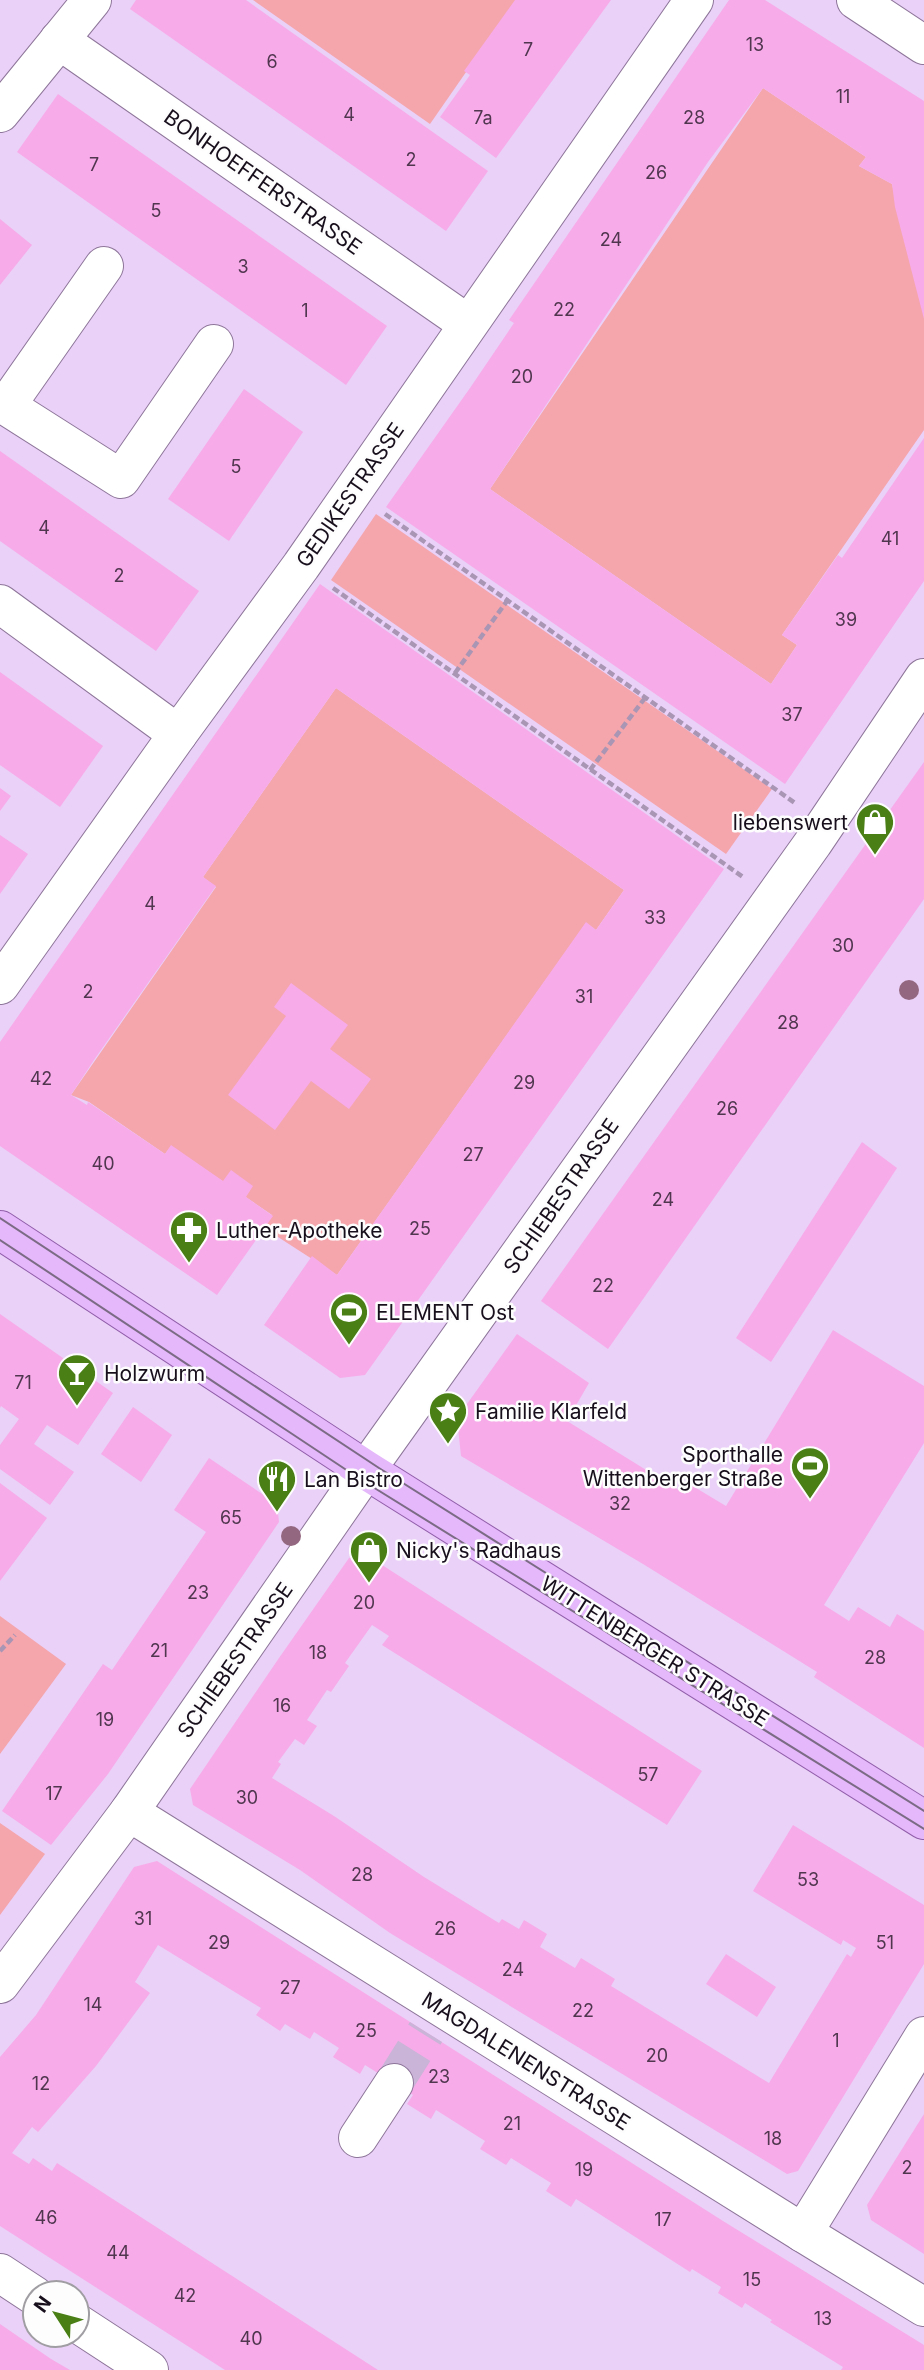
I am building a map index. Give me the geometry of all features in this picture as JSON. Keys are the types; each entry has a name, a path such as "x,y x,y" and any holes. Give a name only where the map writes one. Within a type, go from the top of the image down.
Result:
{"main road":[{"name":"WITTENBERGER STRASSE","path":"0,1230 366,1470 924,1820"}],"street":[{"path":"0,113 92,0"},
{"name":"GEDIKESTRASSE","path":"0,985 301,566 694,0"},
{"path":"856,0 924,45"},
{"name":"BONHOEFFERSTRASSE","path":"59,40 468,324"},
{"path":"104,266 3,404 121,479 214,344"},
{"path":"0,604 178,734"},
{"name":"SCHIEBESTRASSE","path":"0,1984 129,1812 366,1470 825,824 924,678"},
{"name":"MAGDALENENSTRASSE","path":"129,1812 434,2020 924,2306"},
{"path":"803,2234 924,2036"},
{"path":"358,2138 394,2083"},
{"path":"0,2273 21,2287"},
{"path":"91,2332 149,2370"}],"path":[{"path":"353,491 825,824"},
{"path":"301,566 773,898"},
{"path":"455,673 507,601"},
{"path":"590,770 645,698"},
{"path":"0,1651 15,1634"}],"shaded area":[{"path":"253,0 516,0 430,124"},
{"path":"763,88 866,157 859,166 892,184 924,315 924,430 782,635 797,645 771,684 490,489"},
{"path":"376,514 772,789 726,854 331,580"},
{"path":"336,688 624,890 596,930 586,923 337,1275 264,1228 272,1215 171,1146 165,1154 89,1102 71,1095 216,887 203,877"},
{"path":"0,1616 66,1664 0,1754"},
{"path":"0,1823 45,1854 0,1915"}],"building":[{"path":"136,0 246,0 488,171 446,231 130,9"},
{"path":"515,0 611,0 496,158 440,117 470,75 464,71"},
{"path":"729,0 765,0 924,101 924,319 895,207 892,184 859,166 866,157 763,88 708,162 490,489 771,684 797,645 782,635 838,555 842,558 924,438 924,581 785,784 386,507 514,323 509,320"},
{"path":"58,94 387,326 346,385 17,152"},
{"path":"0,219 32,245 0,285"},
{"path":"244,389 303,432 229,541 168,499"},
{"path":"0,451 199,591 156,651 0,541"},
{"path":"320,584 724,869 365,1375 340,1378 264,1325 312,1256 337,1275 586,922 596,930 624,890 336,688 203,877 216,886 71,1095 87,1105 88,1102 165,1154 171,1145 223,1181 231,1170 253,1186 246,1197 273,1216 217,1295 0,1146 0,1042"},
{"path":"0,672 103,746 60,807 0,765"},
{"path":"924,762 924,899 608,1349 541,1301"},
{"path":"0,788 11,796 0,811"},
{"path":"0,835 28,854 0,894"},
{"path":"291,983 348,1025 330,1049 371,1079 349,1109 311,1081 275,1130 228,1095 286,1016 274,1007"},
{"path":"862,1142 897,1168 771,1362 736,1338"},
{"path":"0,1314 113,1393 78,1445 47,1425 34,1444 74,1472 50,1505 0,1469 0,1445 19,1419 1,1406 0,1408"},
{"path":"833,1330 924,1386 924,1443 824,1605 849,1621 858,1607 890,1627 897,1614 924,1631 924,1748 814,1677 817,1672 461,1456 457,1418 517,1334 589,1383 567,1421 685,1494 691,1485 726,1506"},
{"path":"133,1407 172,1435 141,1482 101,1454"},
{"path":"209,1458 277,1504 279,1522 108,1774 51,1845 2,1811 103,1664 112,1670 206,1532 174,1510"},
{"path":"0,1483 47,1518 0,1581"},
{"path":"365,1554 702,1771 667,1825 382,1645 389,1636 372,1625 345,1663 349,1666 331,1692 327,1690 307,1720 317,1726 304,1745 295,1739 278,1762 281,1764 272,1778 424,1877 499,1923 502,1919 519,1929 524,1920 547,1934 540,1947 575,1968 581,1958 615,1979 611,1986 769,2083 847,1954 851,1957 856,1948 843,1940 841,1945 753,1891 793,1825 924,1905 924,1964 798,2171 787,2174 390,1933 300,1870 193,1805 190,1789 279,1658 349,1558"},
{"path":"157,1861 723,2221 924,2345 924,2370 841,2370 843,2367 770,2322 772,2320 745,2303 742,2308 718,2293 721,2287 692,2269 690,2272 576,2199 571,2207 546,2191 551,2183 511,2158 506,2165 480,2149 485,2141 436,2110 431,2119 407,2104 413,2095 365,2065 360,2074 333,2057 339,2048 314,2032 310,2039 285,2024 280,2031 256,2015 261,2008 158,1945 135,1982 150,1993 96,2066 38,2132 32,2127 12,2153 29,2164 33,2158 52,2171 57,2163 378,2370 225,2370 91,2284 91,2279 83,2279 0,2226 0,2057 36,2015 134,1867"},
{"path":"726,1954 776,1987 757,2017 706,1984"},
{"path":"924,2114 924,2254 871,2220 867,2205"},
{"path":"0,2324 21,2338 21,2349 36,2349 70,2370 0,2370"}],"tunnel":[{"path":"394,2083 426,2032"}],"tram line":[{"path":"0,1218 379,1468 924,1811"},
{"path":"0,1240 360,1479 924,1829"}],"place":[{"name":"liebenswert","path":"875,856"},
{"name":"Luther-Apotheke","path":"189,1264"},
{"name":"ELEMENT Ost","path":"349,1346"},
{"name":"Holzwurm","path":"77,1407"},
{"name":"Familie Klarfeld","path":"448,1445"},
{"name":"Sporthalle Wittenberger Straße","path":"810,1500"},
{"name":"Lan Bistro","path":"277,1513"},
{"name":"Nicky's Radhaus","path":"369,1584"}]}
